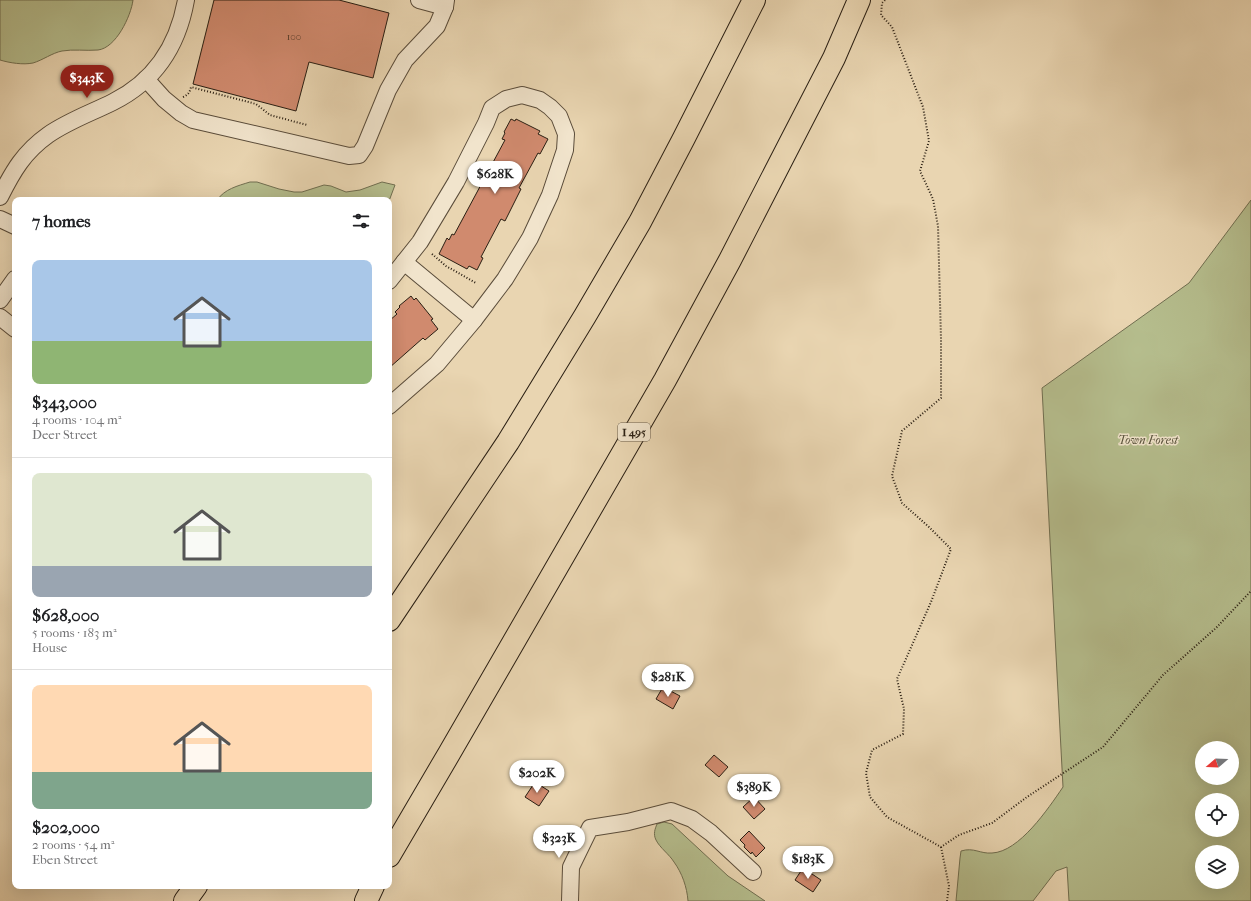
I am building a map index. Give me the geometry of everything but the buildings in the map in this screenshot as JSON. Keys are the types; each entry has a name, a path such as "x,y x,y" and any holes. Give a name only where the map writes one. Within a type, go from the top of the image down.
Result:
{"highway":[{"path":"392,616 508,442 585,316 640,222 754,0"},
{"name":"I 495","path":"392,851 668,373 730,260 834,58 858,0"},
{"path":"185,901 194,889"},
{"path":"366,901 372,889"}],"street":[{"path":"0,197 11,174 39,142 63,126 126,95 146,79 158,66 171,46 181,23 186,0"},
{"path":"146,79 164,99 193,120 349,156 359,154 366,146 388,90 405,60 437,26 445,3 419,0"},
{"path":"392,277 420,242 456,182 492,108 506,99 522,95 540,100 550,106 560,116 566,134 565,150 550,195 530,238 505,279 474,320 437,364 392,403"},
{"path":"0,219 12,225"},
{"path":"404,262 474,320"},
{"path":"0,300 12,283"},
{"path":"0,317 12,327"},
{"path":"570,901 571,867 590,828 628,822 671,811 692,819 711,832 753,872"}],"path":[{"path":"885,0 882,3 881,15 892,27 923,107 929,141 920,171 933,198 938,226 941,339 941,398 902,431 892,476 902,503 951,549 931,602 897,679 904,709 903,734 872,750 866,773 870,797 887,817 941,847 949,886 947,901"},
{"path":"178,97 187,95 191,87 256,104 270,115 306,125"},
{"path":"432,254 446,266 476,283"},
{"path":"941,847 959,836 992,823 1027,797 1103,747 1163,675 1216,628 1251,591"}],"green space":[{"path":"0,0 133,0 132,7 122,30 111,44 105,48 98,50 62,51 33,63 25,64 0,60"},
{"path":"250,182 257,182 279,189 302,192 324,185 346,192 360,190 382,182 395,185 390,197 219,197 236,187"},
{"name":"Town Forest","path":"1251,200 1251,901 1069,901 1067,867 1056,871 1033,901 956,901 961,851 973,850 984,853 992,853 1002,851 1012,845 1032,828 1063,787 1042,388 1189,283"},
{"path":"664,822 672,824 728,876 765,901 688,901 682,875 672,859 655,838 657,824"}]}
